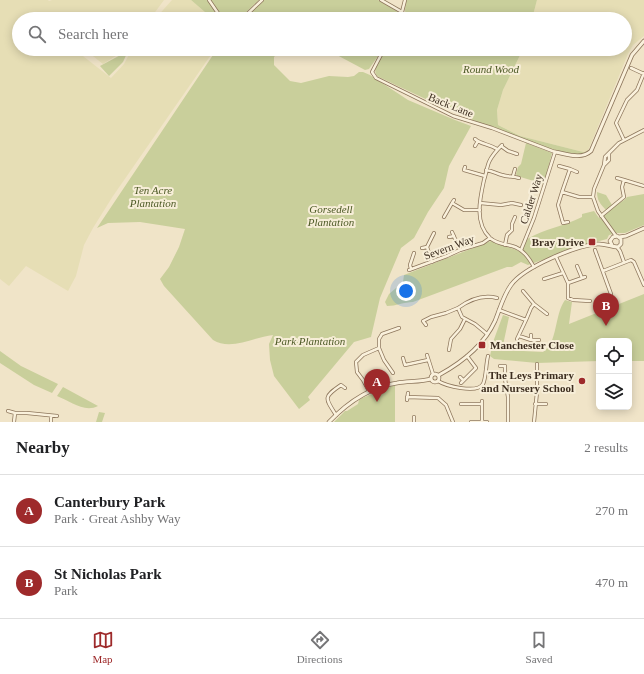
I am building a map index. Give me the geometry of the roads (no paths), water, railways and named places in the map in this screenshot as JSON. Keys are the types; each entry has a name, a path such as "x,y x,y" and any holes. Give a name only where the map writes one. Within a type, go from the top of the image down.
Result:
{"street":[{"path":"209,0 217,12"},
{"path":"249,12 262,0"},
{"path":"381,0 402,12 405,0"},
{"path":"632,55 644,41"},
{"name":"Back Lane","path":"380,56 372,72 376,78 453,116 492,128 555,152"},
{"path":"555,152 583,156 591,150 632,56"},
{"path":"624,140 616,123 627,100 637,90 644,74 632,68"},
{"path":"620,251 621,244 617,236 612,232 601,216 593,197 596,184 604,165 609,160 609,154 614,147 644,130"},
{"path":"475,146 476,140 491,145 497,150"},
{"path":"518,154 508,151 501,145 489,162 486,170 480,203 482,226 490,238 498,243 521,250 534,267"},
{"name":"Calder Way","path":"521,250 534,218 555,152"},
{"path":"559,166 577,172"},
{"path":"462,174 465,168 485,176"},
{"path":"513,176 515,169"},
{"path":"563,223 558,205 570,169"},
{"path":"486,170 492,170 501,175 519,178"},
{"path":"617,178 644,186"},
{"path":"601,216 624,197 622,187 624,180"},
{"path":"562,192 579,197 593,197"},
{"path":"444,217 454,200"},
{"path":"452,203 464,210 480,210"},
{"path":"480,203 501,205 512,203 521,205"},
{"path":"505,245 507,235 512,230 512,224 515,217"},
{"path":"559,225 568,222"},
{"path":"605,244 617,236 626,236 644,228"},
{"path":"612,232 612,245"},
{"path":"432,262 427,247 434,233"},
{"path":"449,237 453,234 460,250"},
{"path":"617,248 626,236"},
{"name":"Severn Way","path":"414,253 410,264 410,269 485,242 490,238"},
{"path":"434,374 439,375 467,356 477,347 493,325 506,293 512,284 522,274 556,257 590,245 612,245 620,251 624,262"},
{"path":"422,248 427,247"},
{"path":"595,250 611,294"},
{"path":"556,257 568,283 568,298 585,302 590,301"},
{"path":"603,270 630,260 633,261 644,285"},
{"path":"568,283 584,277 577,266"},
{"path":"547,280 564,273"},
{"path":"522,291 534,304 547,314"},
{"path":"426,325 423,321 458,308 468,301 487,296 496,298"},
{"path":"534,304 518,338 539,340"},
{"path":"458,308 465,319 475,324 487,334"},
{"path":"499,310 526,320"},
{"path":"449,350 451,339 460,329 465,319"},
{"path":"393,373 384,360 378,341 381,335 399,328"},
{"path":"531,335 531,340"},
{"path":"369,391 365,382 356,372 356,364 361,357 379,348"},
{"path":"427,355 434,374"},
{"path":"460,377 462,382 476,368 467,356"},
{"path":"329,422 350,403 369,391 388,384 431,379 434,382 438,381 453,386 474,389 479,388 483,384 488,356"},
{"path":"403,358 406,368"},
{"path":"405,365 428,360"},
{"path":"534,422 537,364"},
{"path":"500,366 505,366 505,379 508,397 508,422"},
{"path":"431,379 434,374"},
{"path":"438,381 439,375"},
{"path":"537,377 547,378"},
{"path":"341,380 341,385"},
{"path":"336,415 329,406 327,400 328,395 341,385"},
{"path":"341,385 345,388"},
{"path":"408,393 408,399 438,398 446,405 453,422"},
{"path":"461,404 473,406 482,403 482,422"},
{"path":"535,404 546,404"},
{"path":"8,411 15,413 57,416"},
{"path":"14,422 15,413"},
{"path":"51,416 51,422"},
{"path":"414,417 414,422"},
{"path":"473,422 487,422"}],"place":[{"name":"Bray Drive","path":"592,242"},
{"name":"St Nicholas Park","path":"606,326"},
{"name":"Manchester Close","path":"482,345"},
{"name":"The Leys Primary and Nursery School","path":"582,381"},
{"name":"Canterbury Park","path":"377,402"}],"park label":[{"name":"Round Wood","path":"491,69"},
{"name":"Ten Acre Plantation","path":"153,196"},
{"name":"Gorsedell Plantation","path":"331,215"},
{"name":"Park Plantation","path":"310,341"}]}
